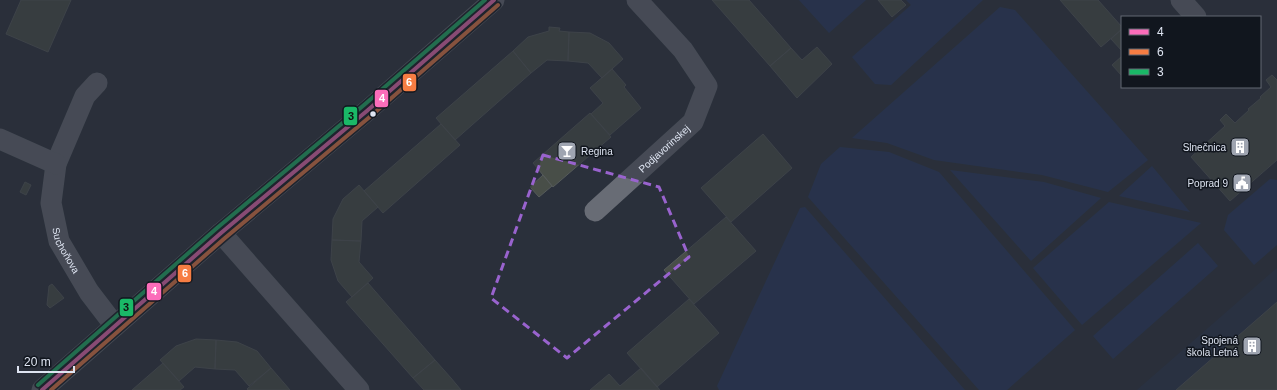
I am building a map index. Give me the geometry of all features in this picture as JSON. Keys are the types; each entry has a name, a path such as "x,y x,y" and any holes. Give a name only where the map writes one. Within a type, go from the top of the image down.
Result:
{"street":[{"path":"42,390 221,232 362,115 494,0"},
{"name":"Podjavorinskej","path":"595,211 693,122 707,86 683,50 637,0"},
{"path":"1181,0 1195,16"},
{"name":"Suchoňova","path":"97,83 85,96 56,164 51,203 59,241 89,292 115,326"},
{"path":"0,139 56,164"},
{"path":"221,232 359,390"}],"highlighted area":[{"path":"543,155 659,187 689,257 567,358 491,298"}],"shaded area":[{"path":"799,0 866,0 829,33"},
{"path":"906,0 983,0 891,85 875,84 852,57 911,5"},
{"path":"1000,7 1015,10 1148,160 1108,192 1042,175 934,160 887,143 852,138"},
{"path":"840,147 889,152 939,172 1075,330 1007,390 979,390 808,197 821,164"},
{"path":"1152,166 1190,212 1119,196"},
{"path":"950,170 1044,182 1101,198 1031,261"},
{"path":"1270,179 1277,180 1277,245 1254,265 1224,230 1228,215"},
{"path":"1109,202 1201,223 1082,325 1033,268"},
{"path":"805,207 965,390 719,390 717,386 800,208"},
{"path":"1198,243 1218,266 1113,359 1093,336"},
{"path":"1277,268 1277,390 1137,390"}],"building":[{"path":"21,0 71,0 48,52 6,34"},
{"path":"712,0 749,0 791,48 770,66"},
{"path":"878,0 901,0 906,5 892,17"},
{"path":"1060,0 1098,0 1121,26 1121,30 1101,47"},
{"path":"549,27 560,28 559,31 569,32 568,61 547,60 531,73 513,51 528,37 549,31"},
{"path":"1121,30 1121,50 1111,39"},
{"path":"569,32 590,33 609,43 623,59 602,78 588,63 568,61"},
{"path":"817,47 832,64 797,98 770,66 791,48 802,60"},
{"path":"513,51 531,73 455,140 436,118"},
{"path":"1121,57 1121,75 1112,65"},
{"path":"612,69 626,85 624,87 641,108 610,135 591,114 603,103 590,88"},
{"name":"Slnečnica","path":"1272,75 1277,80 1277,160 1230,201 1191,157 1225,126 1220,120 1226,114 1235,123 1261,98 1260,97 1271,87 1266,80"},
{"path":"590,113 611,137 553,187 533,163"},
{"path":"441,124 460,145 383,213 364,191"},
{"path":"763,134 792,168 731,222 701,188"},
{"path":"543,175 552,186 539,197 530,187"},
{"path":"25,182 31,185 26,195 20,192"},
{"path":"359,185 378,207 362,221 361,241 332,240 333,219 343,199"},
{"path":"726,217 756,251 694,304 664,270"},
{"path":"332,240 361,241 359,262 373,278 352,297 338,281 331,260"},
{"path":"368,283 435,360 413,378 346,302"},
{"path":"52,284 64,298 50,308 47,305 49,286"},
{"path":"689,299 719,333 657,387 627,353"},
{"name":"Spojená škola Letná","path":"1277,302 1277,390 1176,390"},
{"path":"196,339 216,340 215,369 195,367 179,381 160,360 176,346"},
{"path":"216,340 237,342 257,351 271,368 249,386 235,370 215,369"},
{"path":"435,360 461,390 424,390 413,378"},
{"path":"163,363 184,387 180,390 132,390"},
{"path":"271,368 290,390 247,389"},
{"path":"641,368 660,390 590,390 609,374 620,386"}],"transit line":[{"name":"3","path":"38,385 217,228 364,105 485,0"},
{"name":"4","path":"42,390 221,233 368,110 494,0"},
{"name":"6","path":"51,390 225,238 372,115 498,5"}],"place":[{"name":"Slnečnica","path":"1240,147"},
{"name":"Regina","path":"567,151"},
{"name":"Poprad 9","path":"1242,183"},
{"name":"Spojená škola Letná","path":"1252,346"}]}
